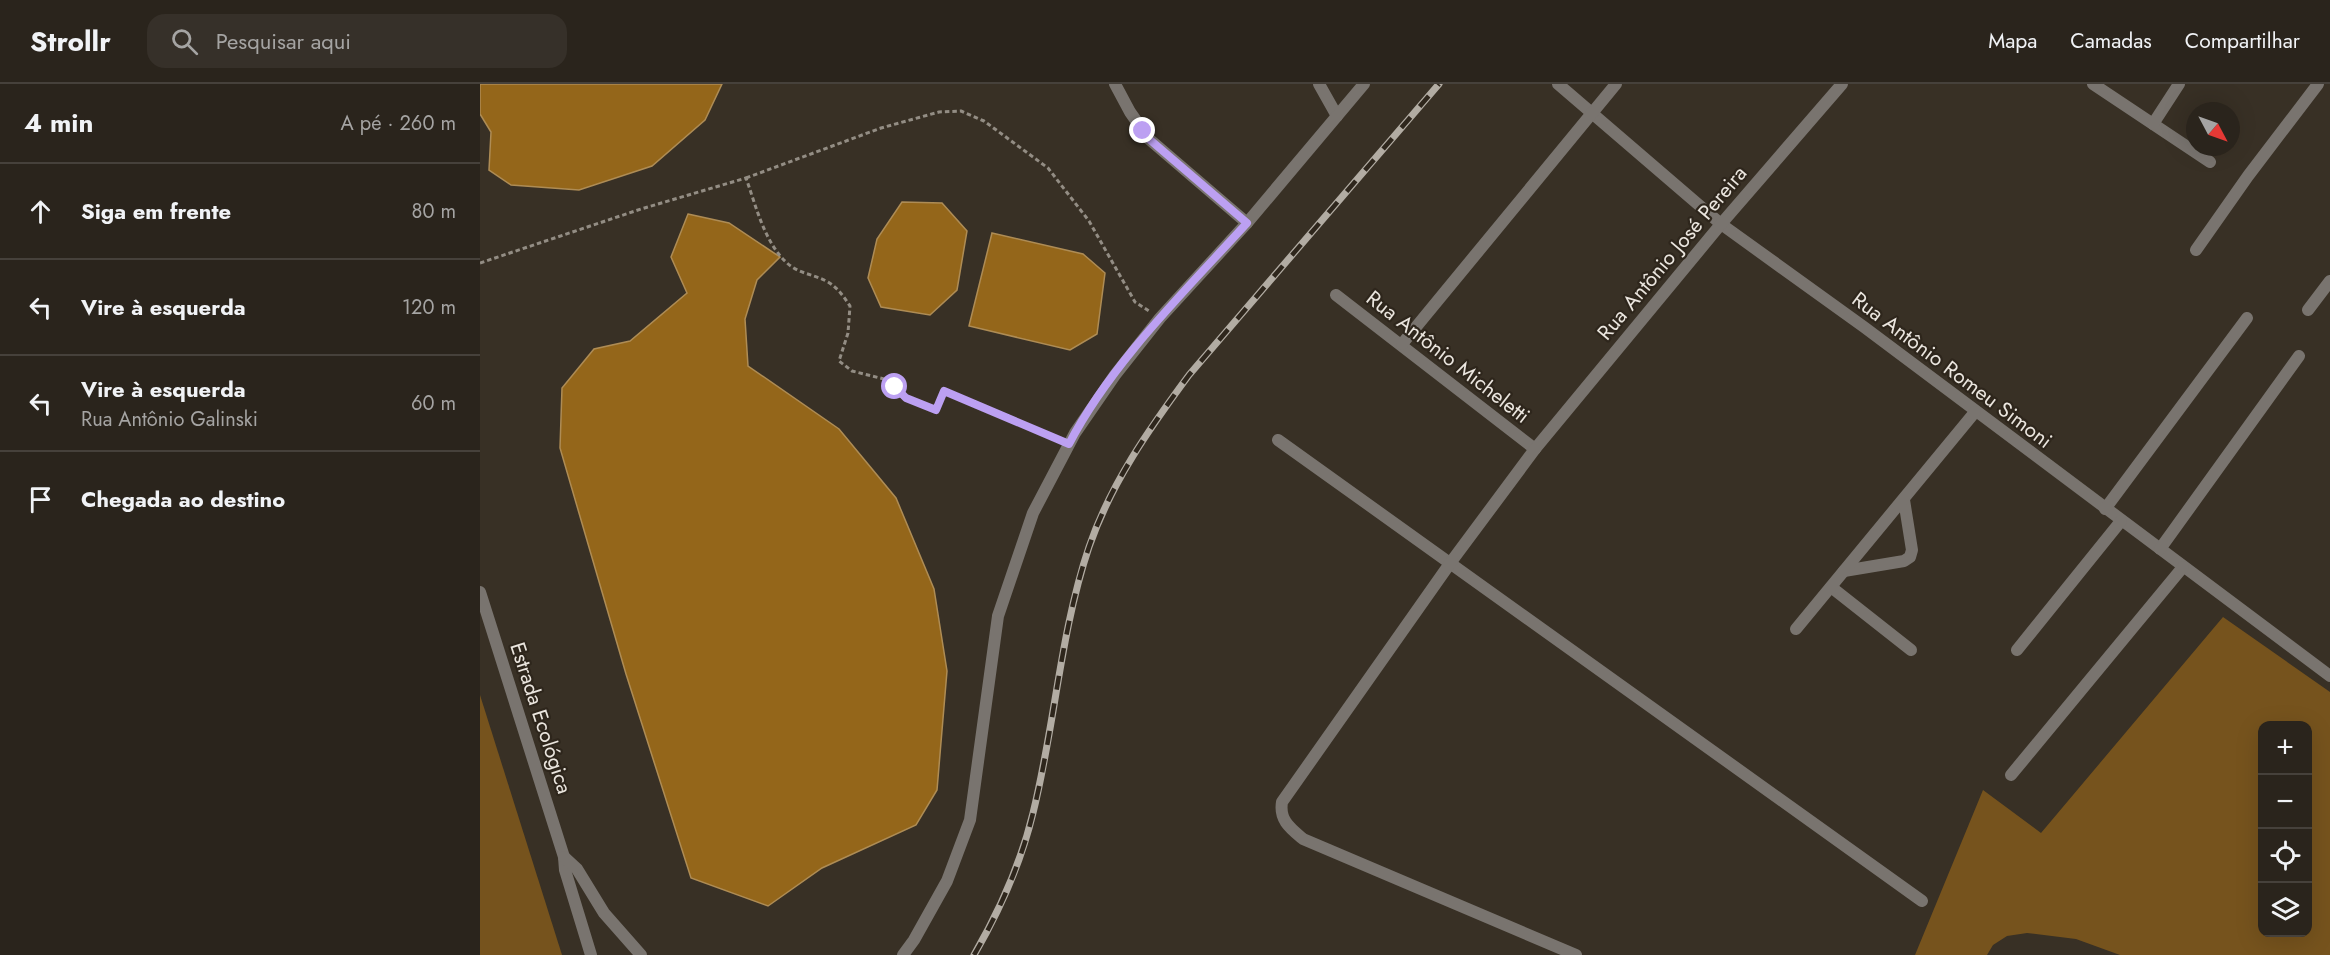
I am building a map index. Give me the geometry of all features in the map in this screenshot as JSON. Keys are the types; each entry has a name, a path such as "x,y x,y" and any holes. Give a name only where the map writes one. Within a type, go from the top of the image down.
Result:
{"street":[{"path":"1115,84 1130,112 1149,139 1247,223"},
{"path":"1319,84 1337,116"},
{"path":"903,955 947,881 970,820 998,616 1033,513 1069,444 1114,375 1160,318 1247,223 1364,84"},
{"name":"Rua Antônio Romeu Simoni","path":"1558,84 1721,224 1864,327 2330,676"},
{"path":"1402,344 1616,84"},
{"name":"Rua Antônio José Pereira","path":"1576,955 1303,839 1287,826 1280,812 1282,802 1451,562 1535,449 1721,224 1842,84"},
{"path":"2093,84 2210,162"},
{"path":"2152,124 2179,84"},
{"path":"2196,250 2248,176 2318,84"},
{"path":"2308,310 2330,281"},
{"name":"Rua Antônio Micheletti","path":"1336,295 1535,449"},
{"path":"2105,509 2247,318"},
{"path":"2160,549 2299,356"},
{"path":"1796,628 1975,412"},
{"path":"1278,440 1922,901"},
{"path":"1844,571 1904,561 1910,557 1912,550 1904,500"},
{"path":"2017,650 2121,521"},
{"path":"2011,775 2183,567"},
{"path":"1831,587 1911,650"},
{"name":"Estrada Ecológica","path":"480,592 564,857 565,870 591,955"},
{"name":"Estrada Ecológica","path":"564,857 577,869 604,913 641,955"}],"path":[{"path":"480,263 641,209 746,178 881,128 939,112 961,111 984,121 1048,168 1089,221 1135,302 1160,318"},
{"path":"746,178 772,244 786,262 806,275 827,281 840,292 850,306 848,333 839,361 852,371 884,379 906,398 936,410 944,391 1069,444"}],"shaded area":[{"path":"480,84 722,84 705,120 652,166 579,190 511,185 489,170 491,132 480,114"},
{"path":"902,202 942,203 967,231 957,290 930,315 881,307 868,278 877,239"},
{"path":"688,214 729,223 780,257 757,280 745,319 748,366 839,429 896,498 934,589 947,671 937,790 916,825 822,868 768,906 691,878 626,674 560,448 562,388 594,349 630,341 687,293 671,257"},
{"path":"992,233 1083,254 1105,273 1097,334 1070,350 969,326"},
{"path":"2223,617 2330,692 2330,955 2120,955 2076,939 2027,933 2007,936 1993,945 1987,955 1915,955 1983,790 2041,833"},
{"path":"480,695 562,955 480,955"}],"railway":[{"path":"974,955 1009,886 1028,832 1041,780 1071,612 1089,547 1108,501 1132,457 1189,375 1439,84"}],"route":[{"path":"895,387 906,398 936,410 944,391 1069,444 1114,375 1160,318 1247,223 1149,139 1143,131"}]}
